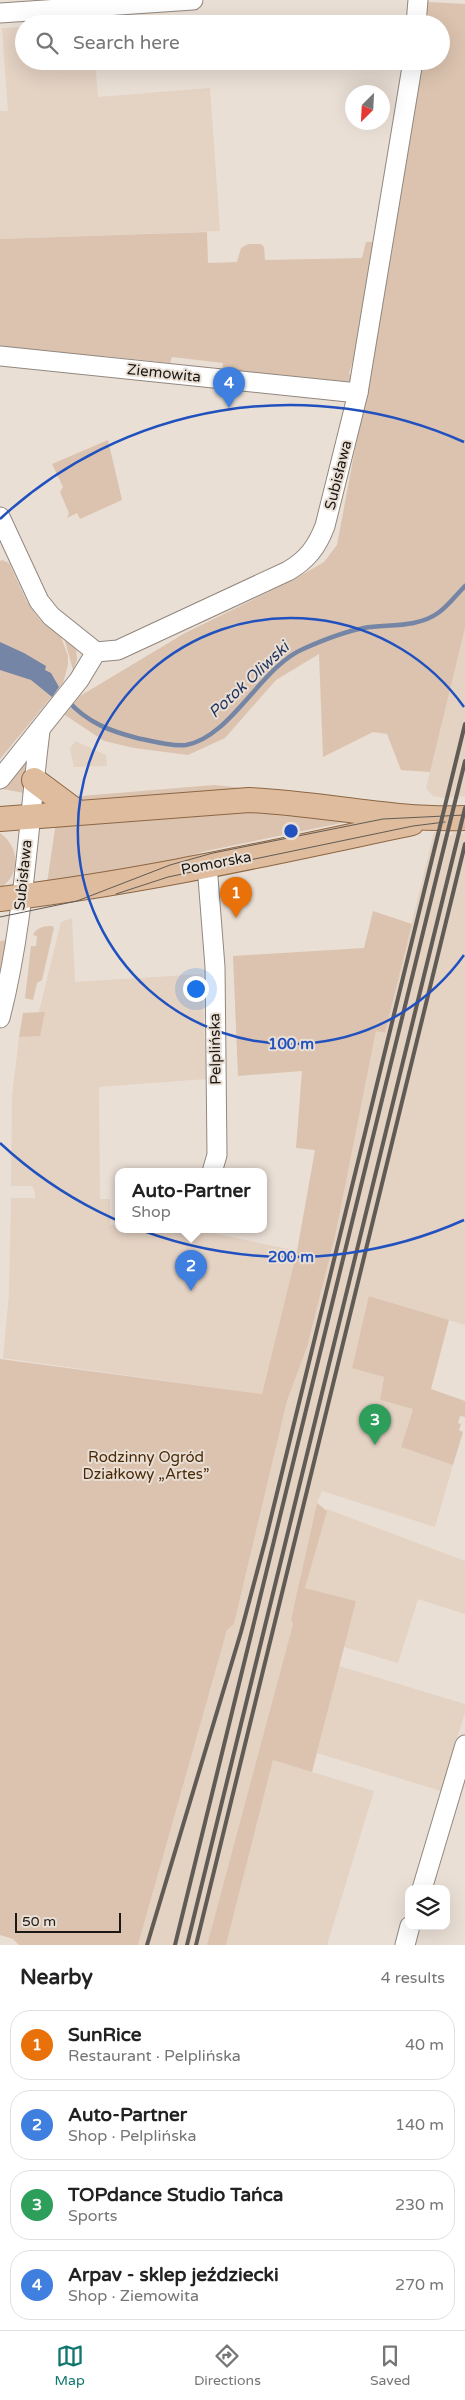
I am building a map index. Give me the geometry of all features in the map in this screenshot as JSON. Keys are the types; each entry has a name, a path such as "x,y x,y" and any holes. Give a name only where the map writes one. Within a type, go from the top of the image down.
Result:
{"main road":[{"path":"34,780 77,812"},
{"name":"Pomorska","path":"0,819 249,800 276,801 430,819 465,818"},
{"name":"Pomorska","path":"11,898 68,891 207,865 430,819"}],"street":[{"path":"0,13 38,5 193,0"},
{"path":"417,15 418,0"},
{"name":"Subisława","path":"0,779 72,689 96,652 118,650 288,572 311,555 319,542 325,526 358,392 412,70"},
{"name":"Ziemowita","path":"0,356 358,392"},
{"path":"0,516 6,544 40,601 52,616 96,652"},
{"name":"Subisława","path":"0,1018 8,988 11,898 30,816 40,731"},
{"name":"Pelplińska","path":"207,865 215,967 217,1155 213,1168"},
{"path":"423,1885 465,1745"},
{"path":"405,1945 409,1930"}],"shaded area":[{"path":"15,27 15,70 96,70 98,97 210,88 220,231 0,239 0,111 8,111 2,28"},
{"path":"465,628 465,797 460,796 459,799 451,797 450,799 433,796 426,788"},
{"path":"75,741 106,755 107,766 74,767 70,749"},
{"path":"453,831 463,834 465,831 465,1325 370,1296 352,1367 384,1377 380,1400 413,1409 401,1447 453,1465 435,1527 322,1491 317,1503 291,1619 293,1624 207,1945 138,1945 227,1630 234,1624 287,1401 307,1347 335,1237 376,1031 385,1033 434,832 452,835"},
{"path":"72,918 75,982 202,974 206,1079 99,1087 100,1199 110,1199 110,1225 115,1225 115,1233 213,1233 297,1251 262,1394 3,1358 9,1294 11,1198 35,1198 35,1191 32,1186 11,1186 12,1096 19,1037 33,1036 61,922"},
{"path":"327,1509 465,1561 465,1614 418,1599 398,1663 344,1647 356,1601 305,1588"},
{"path":"339,1666 465,1704 465,1712 441,1791 317,1753"},
{"path":"273,1760 374,1791 327,1945 226,1945"}],"green space":[{"path":"428,2 465,4 465,628 430,772 401,770 387,734 373,732 323,757 319,654 276,680 225,738 188,755 134,748 104,741 65,715 80,696 185,633 293,580 324,562 337,545 382,306 420,70 450,70 450,15 426,15"},
{"path":"207,232 208,263 237,262 241,248 248,244 261,244 264,247 265,260 362,258 366,242 372,242 374,247 356,359 353,361 349,373 352,378 349,385 222,373 223,363 172,357 170,363 104,356 103,361 0,351 0,239"},
{"path":"108,440 122,500 80,519 77,513 67,518 69,513 60,492 63,487 52,464"},
{"path":"0,561 9,563 27,602 40,620 61,637 68,656 68,665 63,683 0,759"},
{"path":"63,634 76,646 77,660 73,670"},
{"path":"26,760 24,793 3,789"},
{"path":"214,785 279,792 84,802 69,797"},
{"path":"239,808 361,819 206,851 172,861 47,883 56,822"},
{"path":"0,833 7,839 14,853 15,869 12,876 0,888"},
{"name":"Rodzinny Ogród Działkowy „Artes”","path":"373,911 412,924 385,1033 376,1031 335,1237 307,1347 287,1401 234,1624 227,1630 138,1945 19,1945 13,1939 0,1935 0,1359 262,1394 297,1251 315,1150 296,1148 302,1071 238,1076 233,956 364,948"},
{"path":"52,926 54,928 42,980 37,983 33,1000 25,998 31,946 36,946 37,936 33,935 34,932 44,927"},
{"path":"8,940 0,989 0,941"},
{"path":"45,1012 40,1036 19,1037 23,1013"},
{"path":"369,1296 449,1320 431,1389 465,1401 465,1417 460,1416 458,1423 461,1424 459,1430 463,1432 453,1465 401,1447 413,1409 380,1400 384,1377 352,1368"},
{"path":"317,1503 327,1511 305,1588 356,1601 312,1772 273,1760 226,1945 207,1945 293,1624 291,1619"}],"water":[{"path":"0,642 46,666 45,670 51,673 59,687 52,697 31,680 0,670"}],"waterway":[{"name":"Potok Oliwski","path":"68,701 83,715 109,729 155,742 186,745 202,739 217,729 232,716 273,670 303,649 356,630 402,625 430,618 445,607 465,586"}],"tram line":[{"path":"0,917 77,901 170,865 213,853 383,819 465,815"},
{"path":"116,894 168,877 413,826 445,822"}],"railway":[{"path":"147,1945 241,1632 266,1538 465,724"},
{"path":"175,1945 465,761"},
{"path":"187,1945 465,808"},
{"path":"196,1945 465,844"}],"place":[{"name":"Arpav - sklep jeździecki","path":"229,408"},
{"name":"SunRice","path":"236,918"},
{"name":"Auto-Partner","path":"191,1291"},
{"name":"TOPdance Studio Tańca","path":"375,1445"}]}
